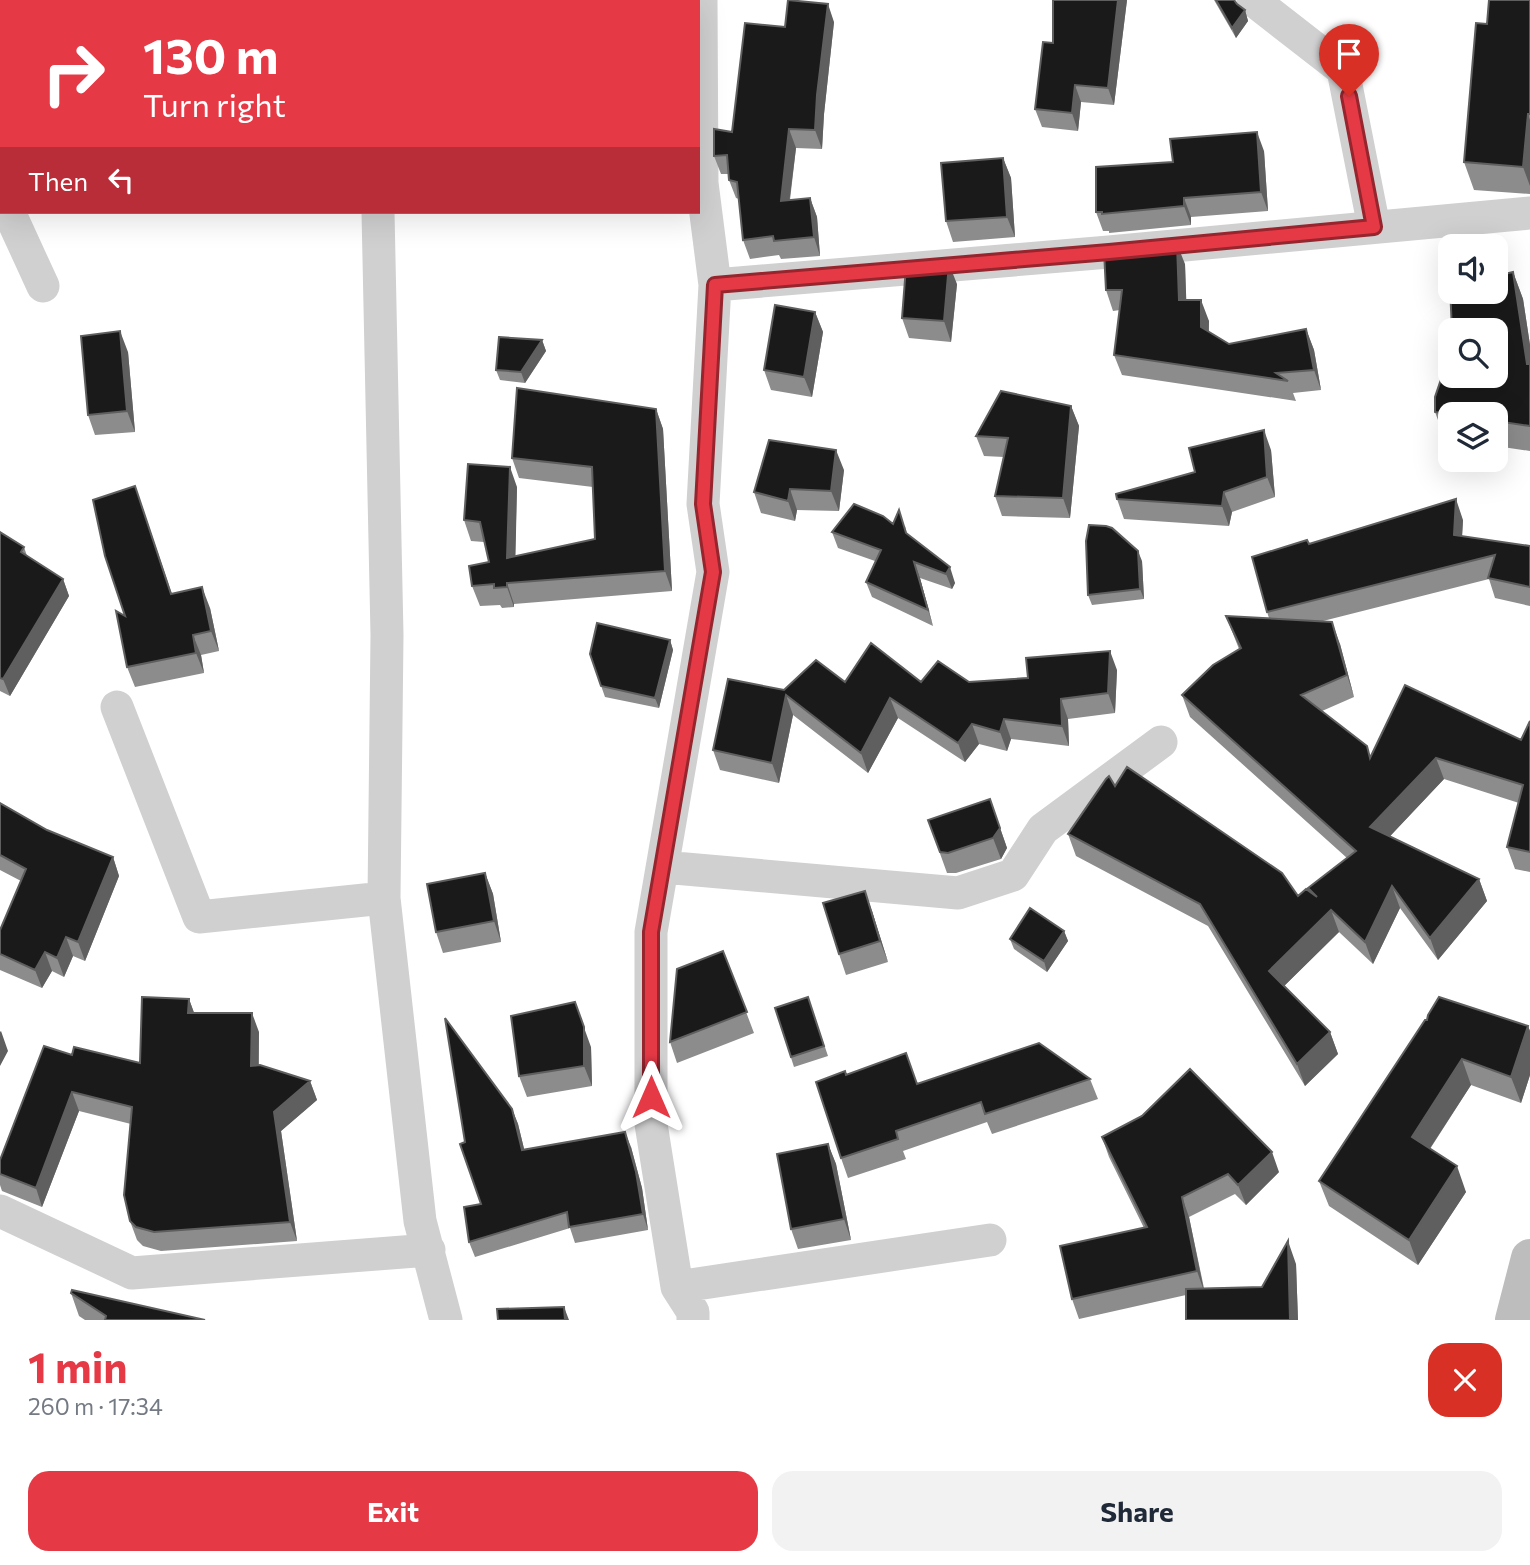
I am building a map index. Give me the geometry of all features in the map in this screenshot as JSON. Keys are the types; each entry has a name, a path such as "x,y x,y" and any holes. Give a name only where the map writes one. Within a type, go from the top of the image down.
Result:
{"street":[{"path":"693,1320 693,1312 677,1287 651,1124 651,932 713,572 703,504 715,285 702,183 701,0"},
{"path":"1254,0 1343,70 1374,227"},
{"path":"715,285 1530,213"},
{"path":"10,214 43,286"},
{"path":"378,214 387,635 384,898 420,1222 446,1320"},
{"path":"117,707 199,917 384,898"},
{"path":"663,867 958,893 1013,875 1042,830 1161,742"},
{"path":"0,1212 132,1273 429,1250"},
{"path":"677,1287 990,1240"},
{"path":"1514,1320 1530,1258"}],"building":[{"path":"788,0 828,4 815,130 789,129 781,201 810,198 814,237 774,241 773,236 743,240 737,182 729,180 727,155 714,156 714,129 732,132 745,23 785,27"},
{"path":"1053,0 1118,0 1108,88 1075,85 1072,113 1035,109 1043,42 1053,43"},
{"path":"1216,0 1234,0 1245,10 1232,28"},
{"path":"1489,0 1530,0 1530,114 1523,167 1464,162 1476,23 1487,24"},
{"path":"1257,132 1261,192 1184,198 1184,206 1102,214 1096,212 1096,167 1173,162 1170,139"},
{"path":"1003,158 1007,217 946,221 941,163"},
{"path":"1177,244 1179,300 1201,300 1201,327 1229,344 1306,329 1314,370 1276,373 1288,381 1114,355 1122,290 1106,290 1104,251"},
{"path":"949,264 944,321 902,318 906,267"},
{"path":"1513,272 1527,364 1530,364 1530,426 1508,423 1508,402 1438,402 1438,412 1435,412 1438,388 1508,388 1508,318 1451,318 1451,304 1508,304 1508,273"},
{"path":"775,305 815,312 804,377 764,370"},
{"path":"120,331 127,411 88,415 81,336"},
{"path":"499,337 542,340 521,372 496,370"},
{"path":"517,388 656,409 665,571 507,583 507,587 494,588 494,584 472,586 469,566 489,562 480,522 464,520 468,464 510,467 507,558 595,539 592,467 512,458"},
{"path":"1001,391 1071,406 1063,498 995,496 1008,438 976,436"},
{"path":"1264,430 1267,477 1224,492 1222,506 1117,499 1116,494 1195,472 1189,448"},
{"path":"769,440 836,450 831,491 790,489 788,501 754,492"},
{"path":"135,486 171,594 202,587 211,631 193,635 196,653 127,667 116,611 125,616 105,556 93,500"},
{"path":"1456,499 1454,535 1530,546 1530,587 1488,578 1495,555 1267,612 1252,557 1307,540 1309,544"},
{"path":"854,504 883,516 893,524 899,510 906,533 950,567 946,574 914,562 928,610 866,582 881,550 832,532"},
{"path":"1089,525 1112,528 1138,551 1140,589 1088,595 1086,541"},
{"path":"0,532 24,547 21,552 63,579 3,679 0,678"},
{"path":"1226,616 1332,622 1347,675 1301,695 1367,746 1370,758 1405,685 1521,740 1530,721 1530,852 1507,847 1523,785 1436,758 1370,827 1479,879 1430,938 1392,886 1365,942 1331,910 1269,971 1330,1032 1297,1064 1200,904 1068,834 1106,779 1109,776 1115,786 1127,767 1282,873 1298,896 1306,889 1317,897 1308,888 1356,851 1182,695 1213,665 1241,648"},
{"path":"597,623 670,640 655,698 601,686 590,654"},
{"path":"871,643 921,682 938,661 969,682 1028,678 1026,658 1110,651 1108,693 1061,699 1062,726 1004,719 1000,732 972,724 958,743 890,698 861,753 786,695 772,763 713,750 728,679 784,690 816,660 845,682"},
{"path":"990,799 1000,828 993,838 948,853 940,852 928,820"},
{"path":"0,803 47,830 113,857 78,942 66,937 57,958 45,952 35,970 0,954 0,930 26,869 0,855"},
{"path":"485,873 494,921 436,932 427,884"},
{"path":"865,891 880,941 839,954 823,903"},
{"path":"1030,908 1064,931 1044,961 1010,939"},
{"path":"723,951 747,1012 670,1042 677,969"},
{"path":"142,997 189,999 188,1013 252,1013 251,1066 260,1065 310,1081 274,1112 290,1222 154,1232 136,1227 130,1221 124,1195 132,1107 72,1092 36,1188 0,1174 0,1160 44,1046 72,1055 74,1047 140,1063"},
{"path":"808,997 824,1046 791,1057 775,1008"},
{"path":"1439,997 1528,1026 1511,1077 1462,1059 1412,1137 1457,1166 1409,1240 1319,1181 1427,1020"},
{"path":"575,1002 584,1027 584,1066 519,1076 511,1016"},
{"path":"445,1018 512,1109 522,1150 625,1132 636,1172 643,1214 569,1227 567,1212 469,1242 464,1207 481,1204 460,1144 465,1142"},
{"path":"1039,1043 1090,1079 985,1114 981,1102 896,1131 898,1139 841,1158 816,1082 845,1071 846,1075 906,1053 917,1084"},
{"path":"1190,1069 1272,1152 1238,1185 1228,1174 1182,1197 1197,1271 1072,1299 1060,1246 1147,1227 1102,1137 1142,1116"},
{"path":"828,1144 844,1219 791,1229 777,1154"},
{"path":"1288,1241 1290,1320 1186,1320 1186,1289 1262,1287"},
{"path":"72,1290 205,1320 105,1320 106,1316 71,1293"},
{"path":"564,1307 565,1320 498,1320 497,1309"}],"route":[{"path":"651,1097 651,932 713,572 703,504 715,285 1374,227 1349,96"}]}
